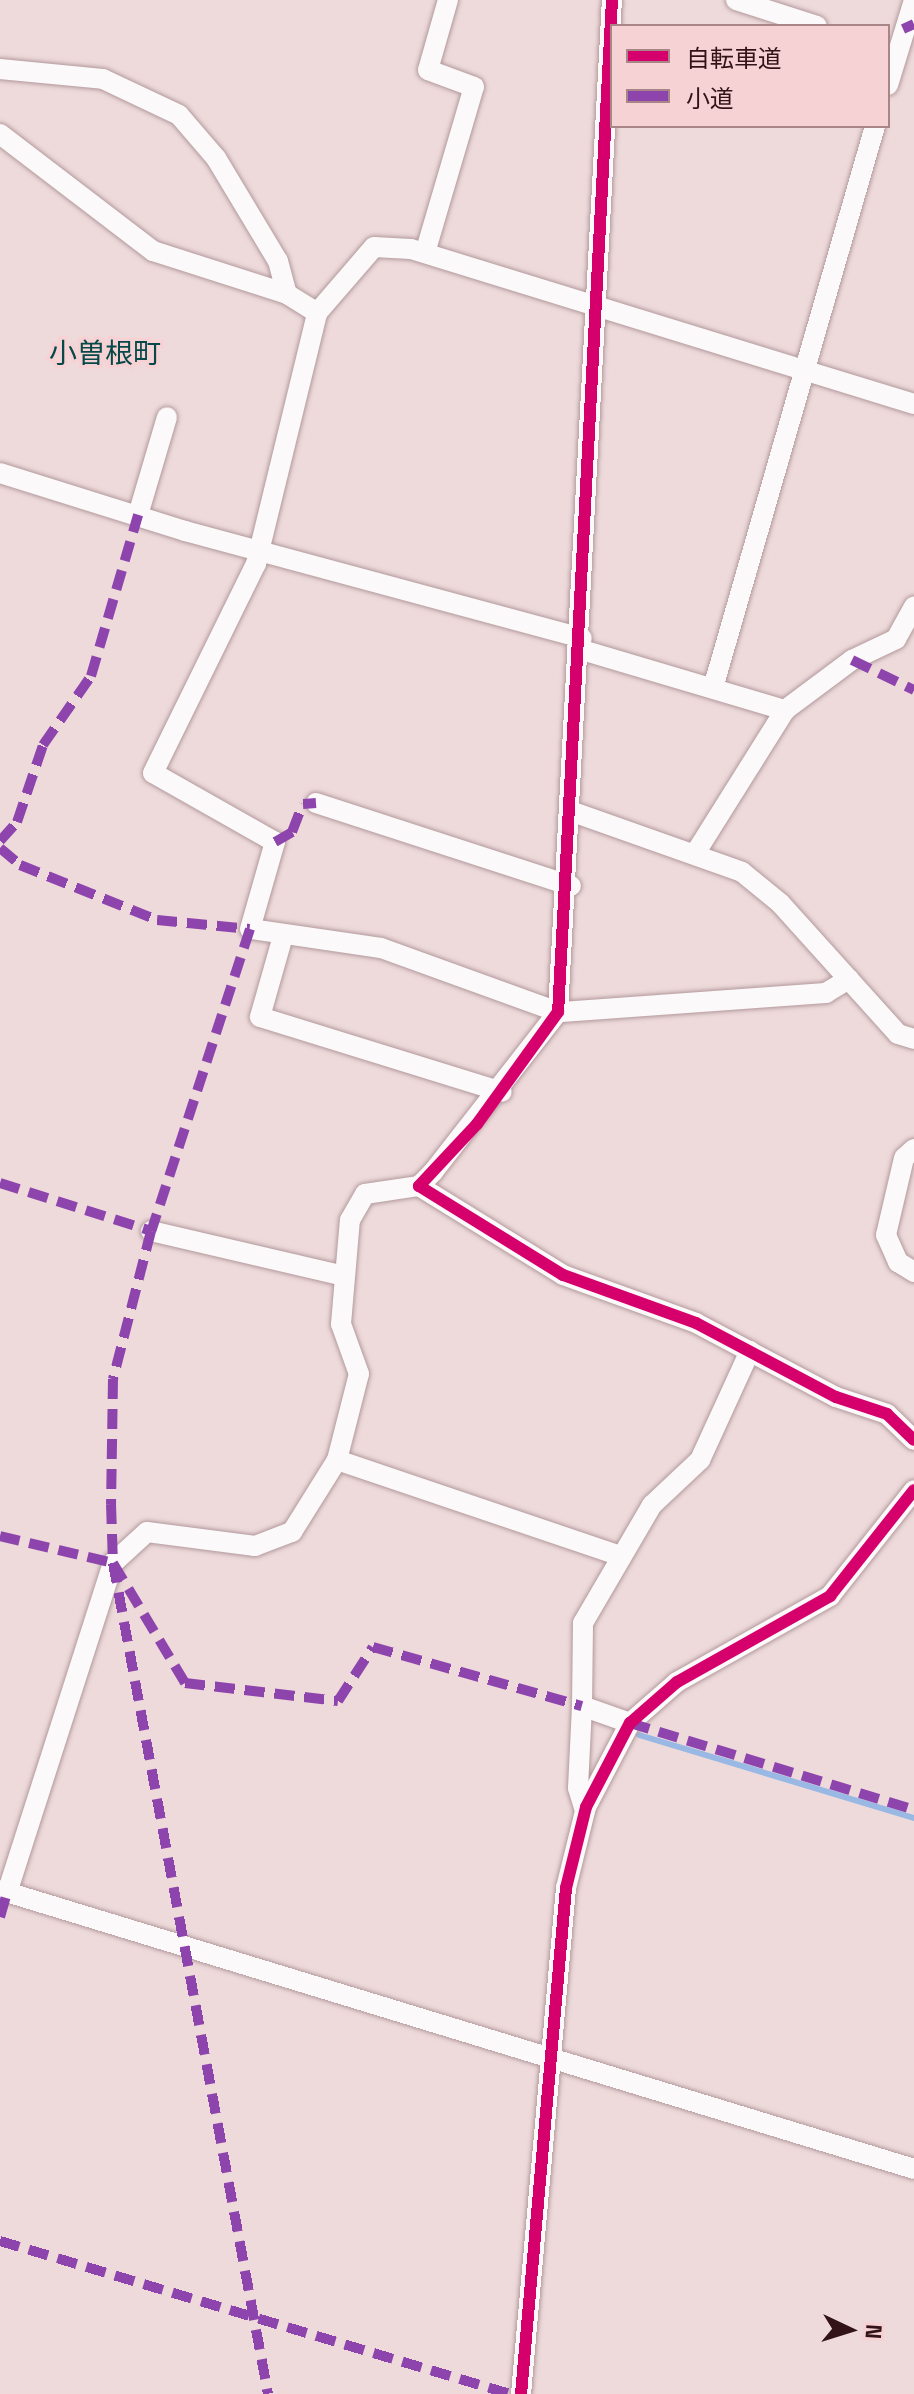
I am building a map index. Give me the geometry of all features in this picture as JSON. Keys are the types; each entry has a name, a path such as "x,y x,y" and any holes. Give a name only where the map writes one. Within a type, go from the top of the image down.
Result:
{"street":[{"path":"425,253 474,87 428,70 448,0"},
{"path":"611,24 612,0"},
{"path":"736,0 811,24"},
{"path":"890,71 893,50 914,0"},
{"path":"610,38 571,886 558,1012 502,1092 419,1186 365,1194 350,1220 340,1275 341,1324 359,1374 337,1460 303,1517 276,1543 147,1532 113,1563 4,1892 553,2055 914,2169"},
{"path":"893,50 914,70"},
{"path":"0,69 103,79 179,115 216,158 278,261 287,294"},
{"path":"713,688 801,370 874,128"},
{"path":"0,134 153,251 287,294 317,313"},
{"path":"849,979 826,993 558,1012 381,948 250,929 275,842 269,834 153,773 260,549 317,313 374,247 425,253 914,404"},
{"path":"138,515 167,417"},
{"path":"0,473 582,644 785,710"},
{"path":"696,852 785,710 852,660 896,639 914,607"},
{"path":"316,803 571,886"},
{"path":"573,812 696,852 759,884 898,1034 914,1039"},
{"path":"283,936 260,1017 502,1092"},
{"path":"909,1153 886,1235 898,1262 914,1272"},
{"path":"419,1186 563,1275 750,1351 836,1397 887,1414 914,1440"},
{"path":"151,1231 340,1275"},
{"path":"585,1811 578,1788 583,1623 652,1505 700,1460 750,1351"},
{"path":"337,1460 621,1556"},
{"path":"521,2394 566,1888 585,1811 630,1723 677,1682 830,1596 914,1490"},
{"path":"582,1706 630,1723"}],"waterway":[{"path":"639,1735 914,1818"}],"marked path":[{"path":"903,29 914,24"},
{"path":"0,841 17,822 43,745 91,676 138,515"},
{"path":"852,660 914,690"},
{"path":"275,842 292,832 303,804 316,803"},
{"path":"0,848 20,865 157,920 250,929 151,1231 113,1379 111,1504 113,1563 268,2394"},
{"path":"0,1183 151,1231"},
{"path":"0,1536 113,1563 185,1683 338,1701 373,1647 582,1706"},
{"path":"630,1723 914,1810"},
{"path":"0,1917 7,1893"},
{"path":"0,2241 510,2394"}],"cycle path":[{"path":"611,24 612,0"},
{"path":"610,37 558,1012 477,1124 419,1186 563,1275 696,1323 836,1397 887,1414 914,1440"},
{"path":"521,2394 566,1888 586,1807 630,1723 677,1682 830,1596 914,1490"}],"district":[{"name":"小曽根町","path":"105,353"}]}
